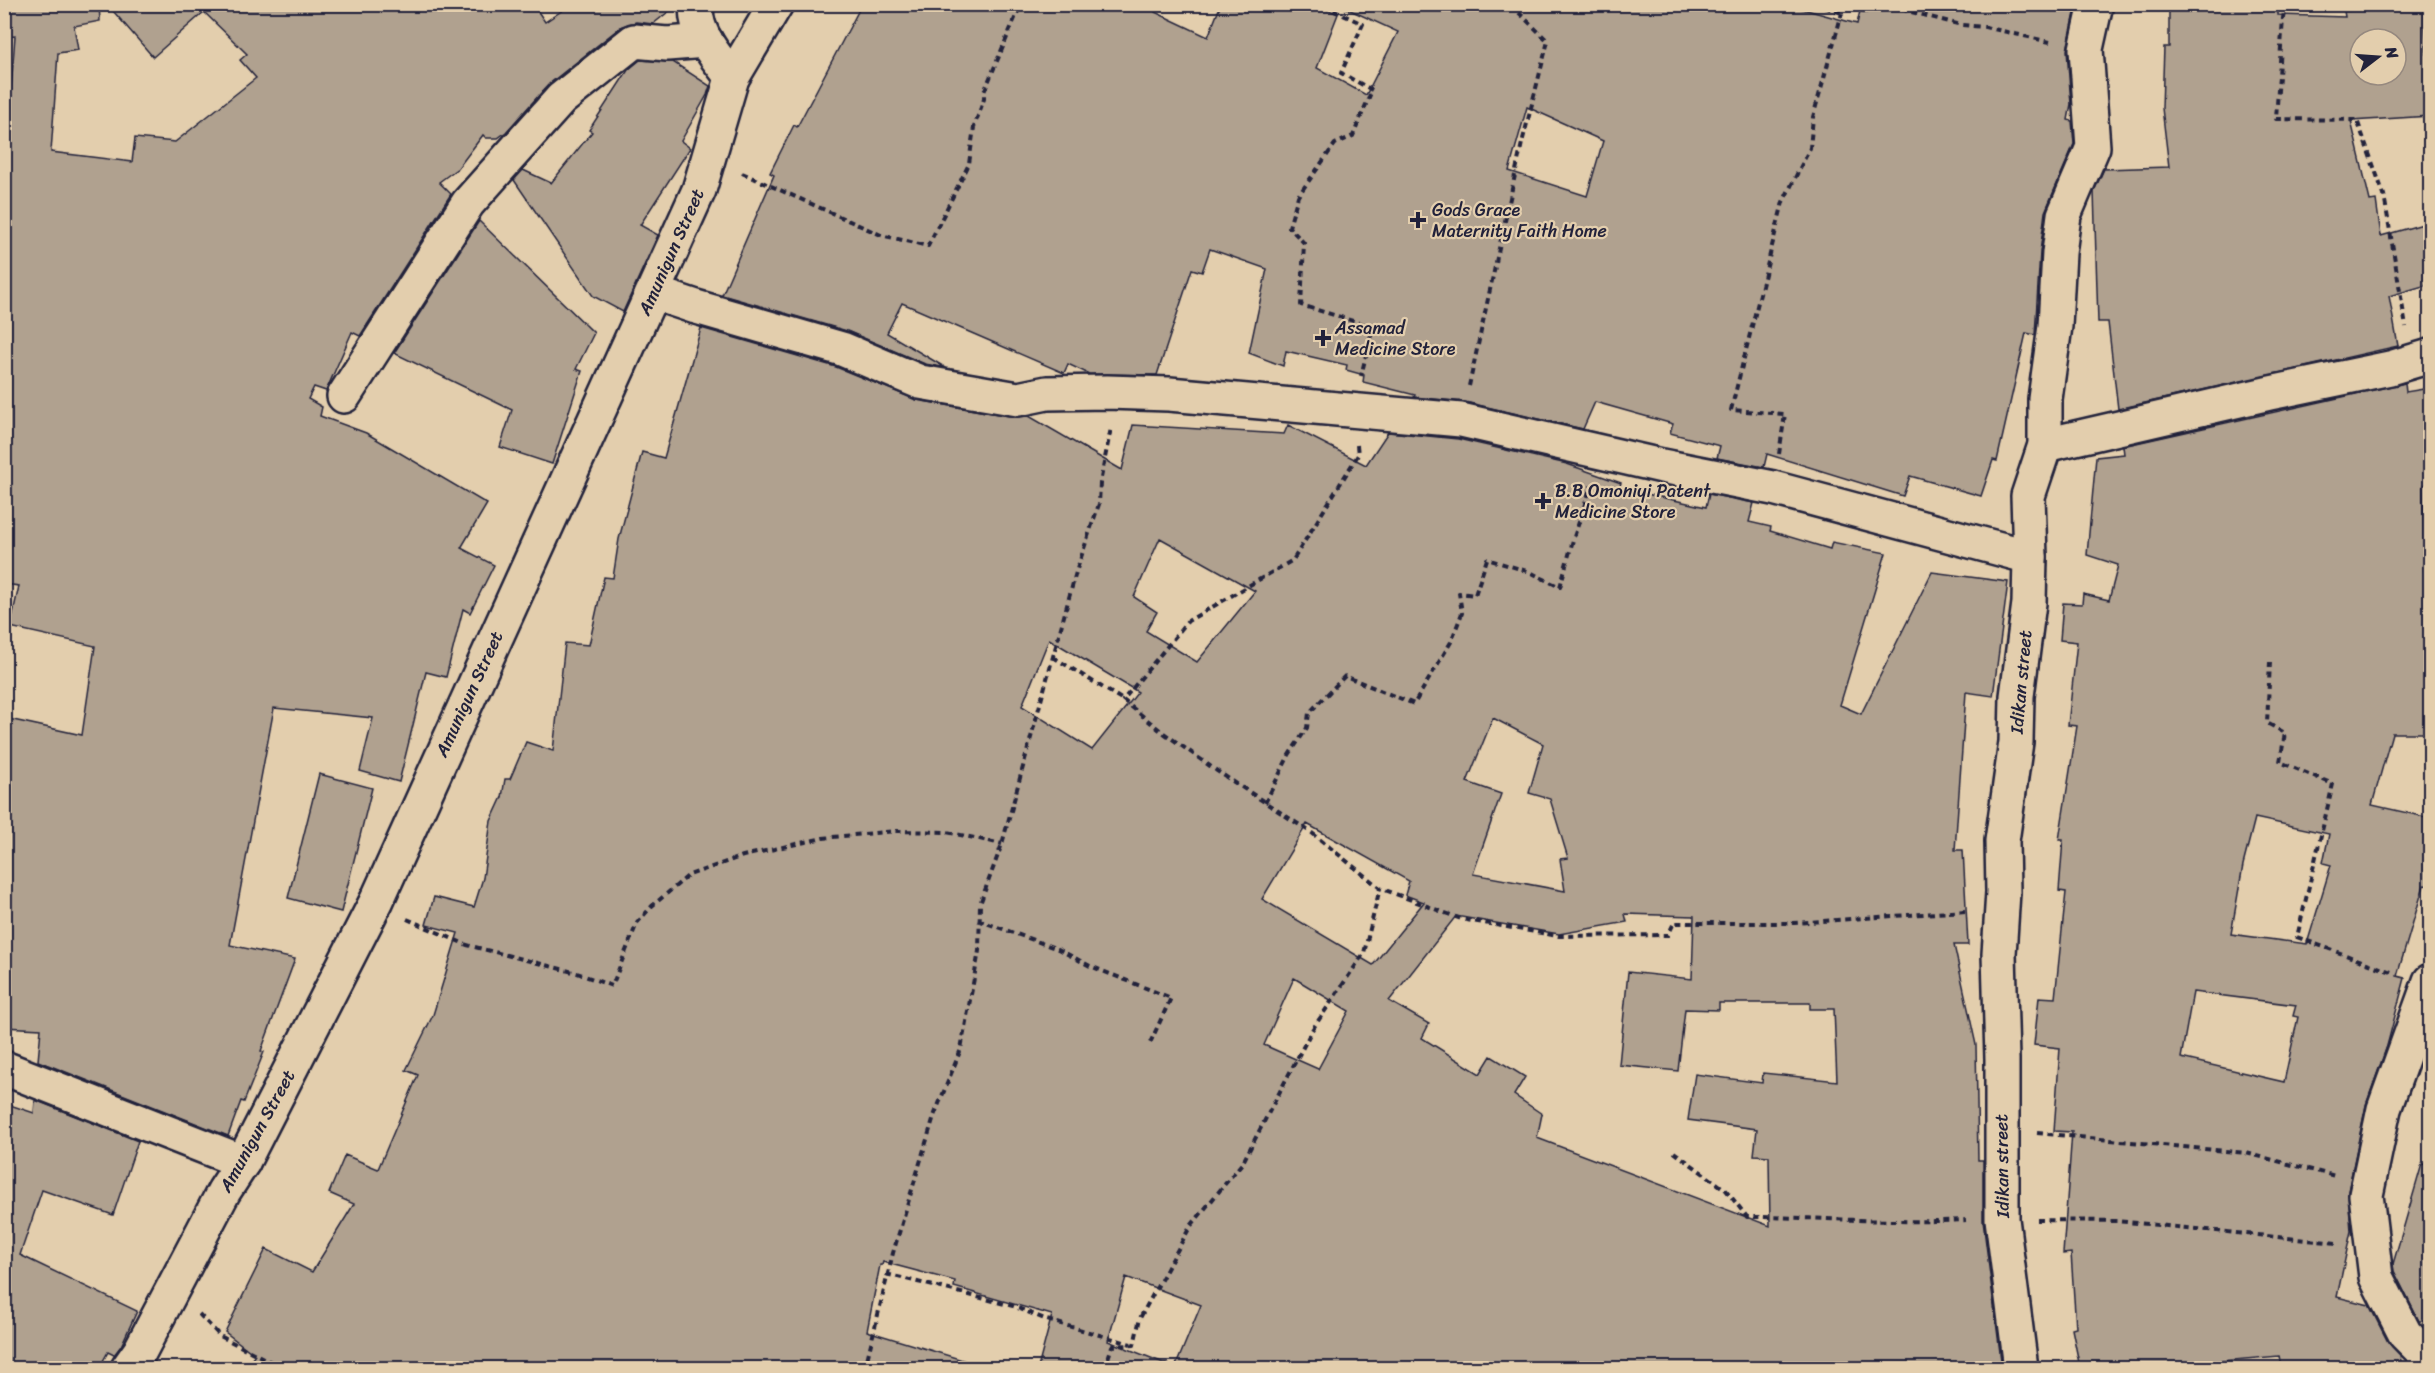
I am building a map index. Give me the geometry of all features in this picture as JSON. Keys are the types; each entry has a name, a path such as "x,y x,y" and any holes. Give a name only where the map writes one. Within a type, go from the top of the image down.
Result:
{"street":[{"path":"697,4 695,15 706,41 732,78"},
{"name":"Amunigun Street","path":"128,1368 140,1351 224,1191 243,1162 377,900 699,190 732,78 776,4"},
{"name":"Idikan street","path":"2021,1368 2002,1219 2002,1059 1999,954 2002,909 2002,841 2016,742 2017,696 2029,603 2028,496 2045,445 2045,399 2055,326 2059,253 2064,215 2093,147 2086,49 2096,4"},
{"path":"344,396 468,203 561,99 634,41 667,44 706,41"},
{"path":"654,293 842,349 920,382 1017,399 1047,393 1170,394 1461,420 1662,466 1773,488 2030,557"},
{"path":"2045,445 2421,359"},
{"path":"2429,983 2384,1109 2366,1195 2376,1277 2405,1335 2430,1359"},
{"path":"4,1068 243,1162"}],"path":[{"path":"708,158 881,235 928,246 969,164 974,128 984,99 984,92 1020,4"},
{"path":"1123,700 1188,621 1293,560 1358,455 1353,409 1373,327 1301,305 1304,243 1289,227 1298,196 1335,144 1353,136 1372,90 1341,73 1363,24 1328,8 1330,4"},
{"path":"1461,420 1522,142 1548,41 1510,4"},
{"path":"1815,4 1842,13"},
{"path":"1773,488 1785,414 1731,411 1783,202 1810,148 1813,117 1846,4"},
{"path":"1881,4 1961,25 1985,27 2034,40 2086,49"},
{"path":"2286,4 2276,119 2357,120 2384,195 2421,359"},
{"path":"865,1368 886,1274 934,1116 961,1049 979,951 980,904 1002,844 1076,572 1099,504 1100,483 1112,430 1107,392"},
{"path":"1264,803 1288,755 1307,728 1309,713 1345,676 1414,704 1451,642 1462,613 1459,593 1475,596 1487,559 1530,572 1560,587 1591,489 1592,450"},
{"path":"1053,657 1123,700 1161,732 1312,833 1380,888 1461,919 1558,936 1668,935 1674,923 1794,922 2002,909"},
{"path":"2270,662 2267,723 2285,733 2280,762 2333,784 2297,937 2429,983"},
{"path":"377,900 394,914 467,945 577,973 612,986 637,923 652,906 689,875 743,855 823,838 895,831 947,832 1002,844"},
{"path":"1134,1345 1140,1318 1190,1227 1243,1162 1312,1030 1364,953 1380,888"},
{"path":"978,921 1058,949 1090,966 1171,998 1150,1043"},
{"path":"2001,1129 2246,1153 2367,1184"},
{"path":"1674,1152 1726,1190 1747,1217 1811,1217 1898,1222 2002,1219 2117,1221 2374,1247"},
{"path":"886,1274 1004,1303 1047,1320 1134,1345"},
{"path":"173,1287 220,1336 283,1368"},
{"path":"1105,1368 1112,1346 1134,1345"}],"building":[{"path":"4,4 99,4 100,21 74,26 78,50 58,53 51,152 132,162 135,138 175,142 256,78 240,60 247,54 204,12 153,57 107,4 533,4 545,22 572,4 678,4 653,24 636,22 622,26 549,84 506,132 498,138 486,138 483,135 458,168 439,182 451,194 360,336 352,332 326,391 314,387 308,399 322,407 320,416 366,433 487,504 461,548 494,565 470,613 463,609 446,677 426,672 399,782 360,771 373,718 274,708 230,945 295,959 261,1051 264,1052 244,1102 241,1101 228,1136 38,1061 41,1029 4,1027 4,718 82,735 95,646 10,627 19,586 4,584 4,180 15,36 4,37"},
{"path":"862,4 1157,4 1155,12 1208,37 1221,4 1315,4 1338,14 1317,68 1366,95 1398,32 1337,4 1785,4 1857,24 1860,11 1867,13 1868,4 2077,4 2067,50 2071,104 2068,120 2072,121 2074,144 2045,212 2035,335 2026,333 1997,461 1993,460 1981,496 1910,476 1903,496 1767,454 1764,467 1717,458 1720,446 1670,433 1673,424 1595,402 1583,429 1465,402 1414,397 1415,395 1363,382 1364,375 1346,370 1347,365 1286,351 1283,366 1249,353 1267,269 1210,249 1202,272 1192,269 1157,375 1089,374 1068,364 1064,373 902,303 887,333 946,368 925,364 847,331 722,295 774,175 770,173 794,125 797,127","holes":["1527,107 1603,141 1587,196 1509,171"]},
{"path":"2169,4 2278,4 2278,15 2345,17 2344,11 2424,5 2430,116 2351,121 2370,201 2376,200 2381,236 2430,222 2430,284 2389,296 2398,346 2118,409 2108,322 2098,322 2094,191 2104,169 2169,167 2162,108 2164,47 2169,47"},
{"path":"640,60 673,62 710,86 681,141 690,148 640,225 658,235 623,312 593,296 514,180 523,170 551,183 592,132 589,130 628,70"},
{"path":"479,221 594,333 576,369 582,371 552,464 500,447 512,410 394,353"},
{"path":"701,328 836,367 917,400 1015,417 1029,416 1122,470 1133,425 1284,434 1288,425 1366,465 1388,432 1458,439 1567,464 1621,483 1619,488 1706,507 1709,494 1754,503 1749,522 1771,527 1770,531 1830,549 1832,542 1886,553 1840,705 1861,714 1932,572 2008,582 1993,696 1966,692 1955,850 1963,850 1968,945 1954,945 1976,1045 1978,1160 1983,1160 1983,1221 2002,1368 1175,1368 1201,1305 1126,1277 1108,1341 1174,1367 1038,1368 1052,1315 954,1287 955,1281 883,1262 880,1265 867,1331 966,1361 965,1368 245,1368 255,1355 225,1332 266,1249 312,1272 354,1204 329,1193 345,1155 378,1169 418,1075 406,1070 433,1015 458,933 426,925 434,897 474,907 483,878 491,821 502,797 505,779 510,779 526,742 553,751 565,643 589,645 604,577 613,578 619,539 642,452 664,458","holes":["1160,538 1255,591 1197,662 1146,631 1157,612 1134,597","1049,639 1138,692 1092,750 1022,706","1493,718 1543,744 1529,793 1550,799 1568,858 1560,859 1565,891 1473,874 1501,794 1467,782","1307,824 1409,881 1405,895 1424,902 1373,965 1262,899","1625,914 1694,916 1692,979 1628,972 1619,1065 1678,1071 1685,1009 1719,1010 1719,1003 1810,1003 1810,1009 1834,1009 1837,1081 1763,1073 1762,1083 1695,1074 1688,1120 1757,1129 1754,1155 1769,1156 1770,1226 1537,1138 1542,1114 1514,1095 1525,1077 1491,1056 1480,1074 1422,1038 1429,1024 1389,1001 1456,916 1559,934 1627,922","1294,978 1349,1011 1318,1069 1264,1045"]},
{"path":"2405,383 2406,392 2430,388 2430,469 2424,470 2427,485 2423,485 2424,571 2430,569 2430,733 2392,733 2372,805 2430,818 2430,886 2424,885 2397,976 2405,978 2387,1046 2366,1105 2348,1191 2351,1231 2337,1297 2369,1305 2388,1342 2400,1355 2402,1368 2281,1368 2279,1356 2212,1362 2213,1368 2080,1368 2072,1329 2076,1328 2071,1253 2063,1254 2072,1132 2054,1131 2060,1048 2034,1045 2039,997 2055,998 2066,892 2059,891 2063,840 2059,840 2077,726 2068,725 2077,642 2060,640 2063,603 2082,604 2083,594 2109,600 2118,565 2087,555 2096,457 2124,454 2123,446","holes":["2255,818 2329,834 2323,863 2331,865 2307,944 2231,934 2243,865","2193,992 2296,1005 2293,1016 2298,1017 2284,1082 2181,1058"]},
{"path":"319,774 372,788 341,912 288,898"},
{"path":"35,1100 138,1141 113,1215 42,1190 20,1255 137,1311 121,1346 114,1355 108,1352 99,1368 4,1368 4,1103 34,1113"},
{"path":"2422,1164 2430,1165 2430,1321 2419,1321 2394,1271 2393,1264"}],"place":[{"name":"Gods Grace Maternity Faith Home","path":"1418,220"},
{"name":"Assamad Medicine Store","path":"1323,338"},
{"name":"B.B Omoniyi Patent Medicine Store","path":"1543,501"}]}
